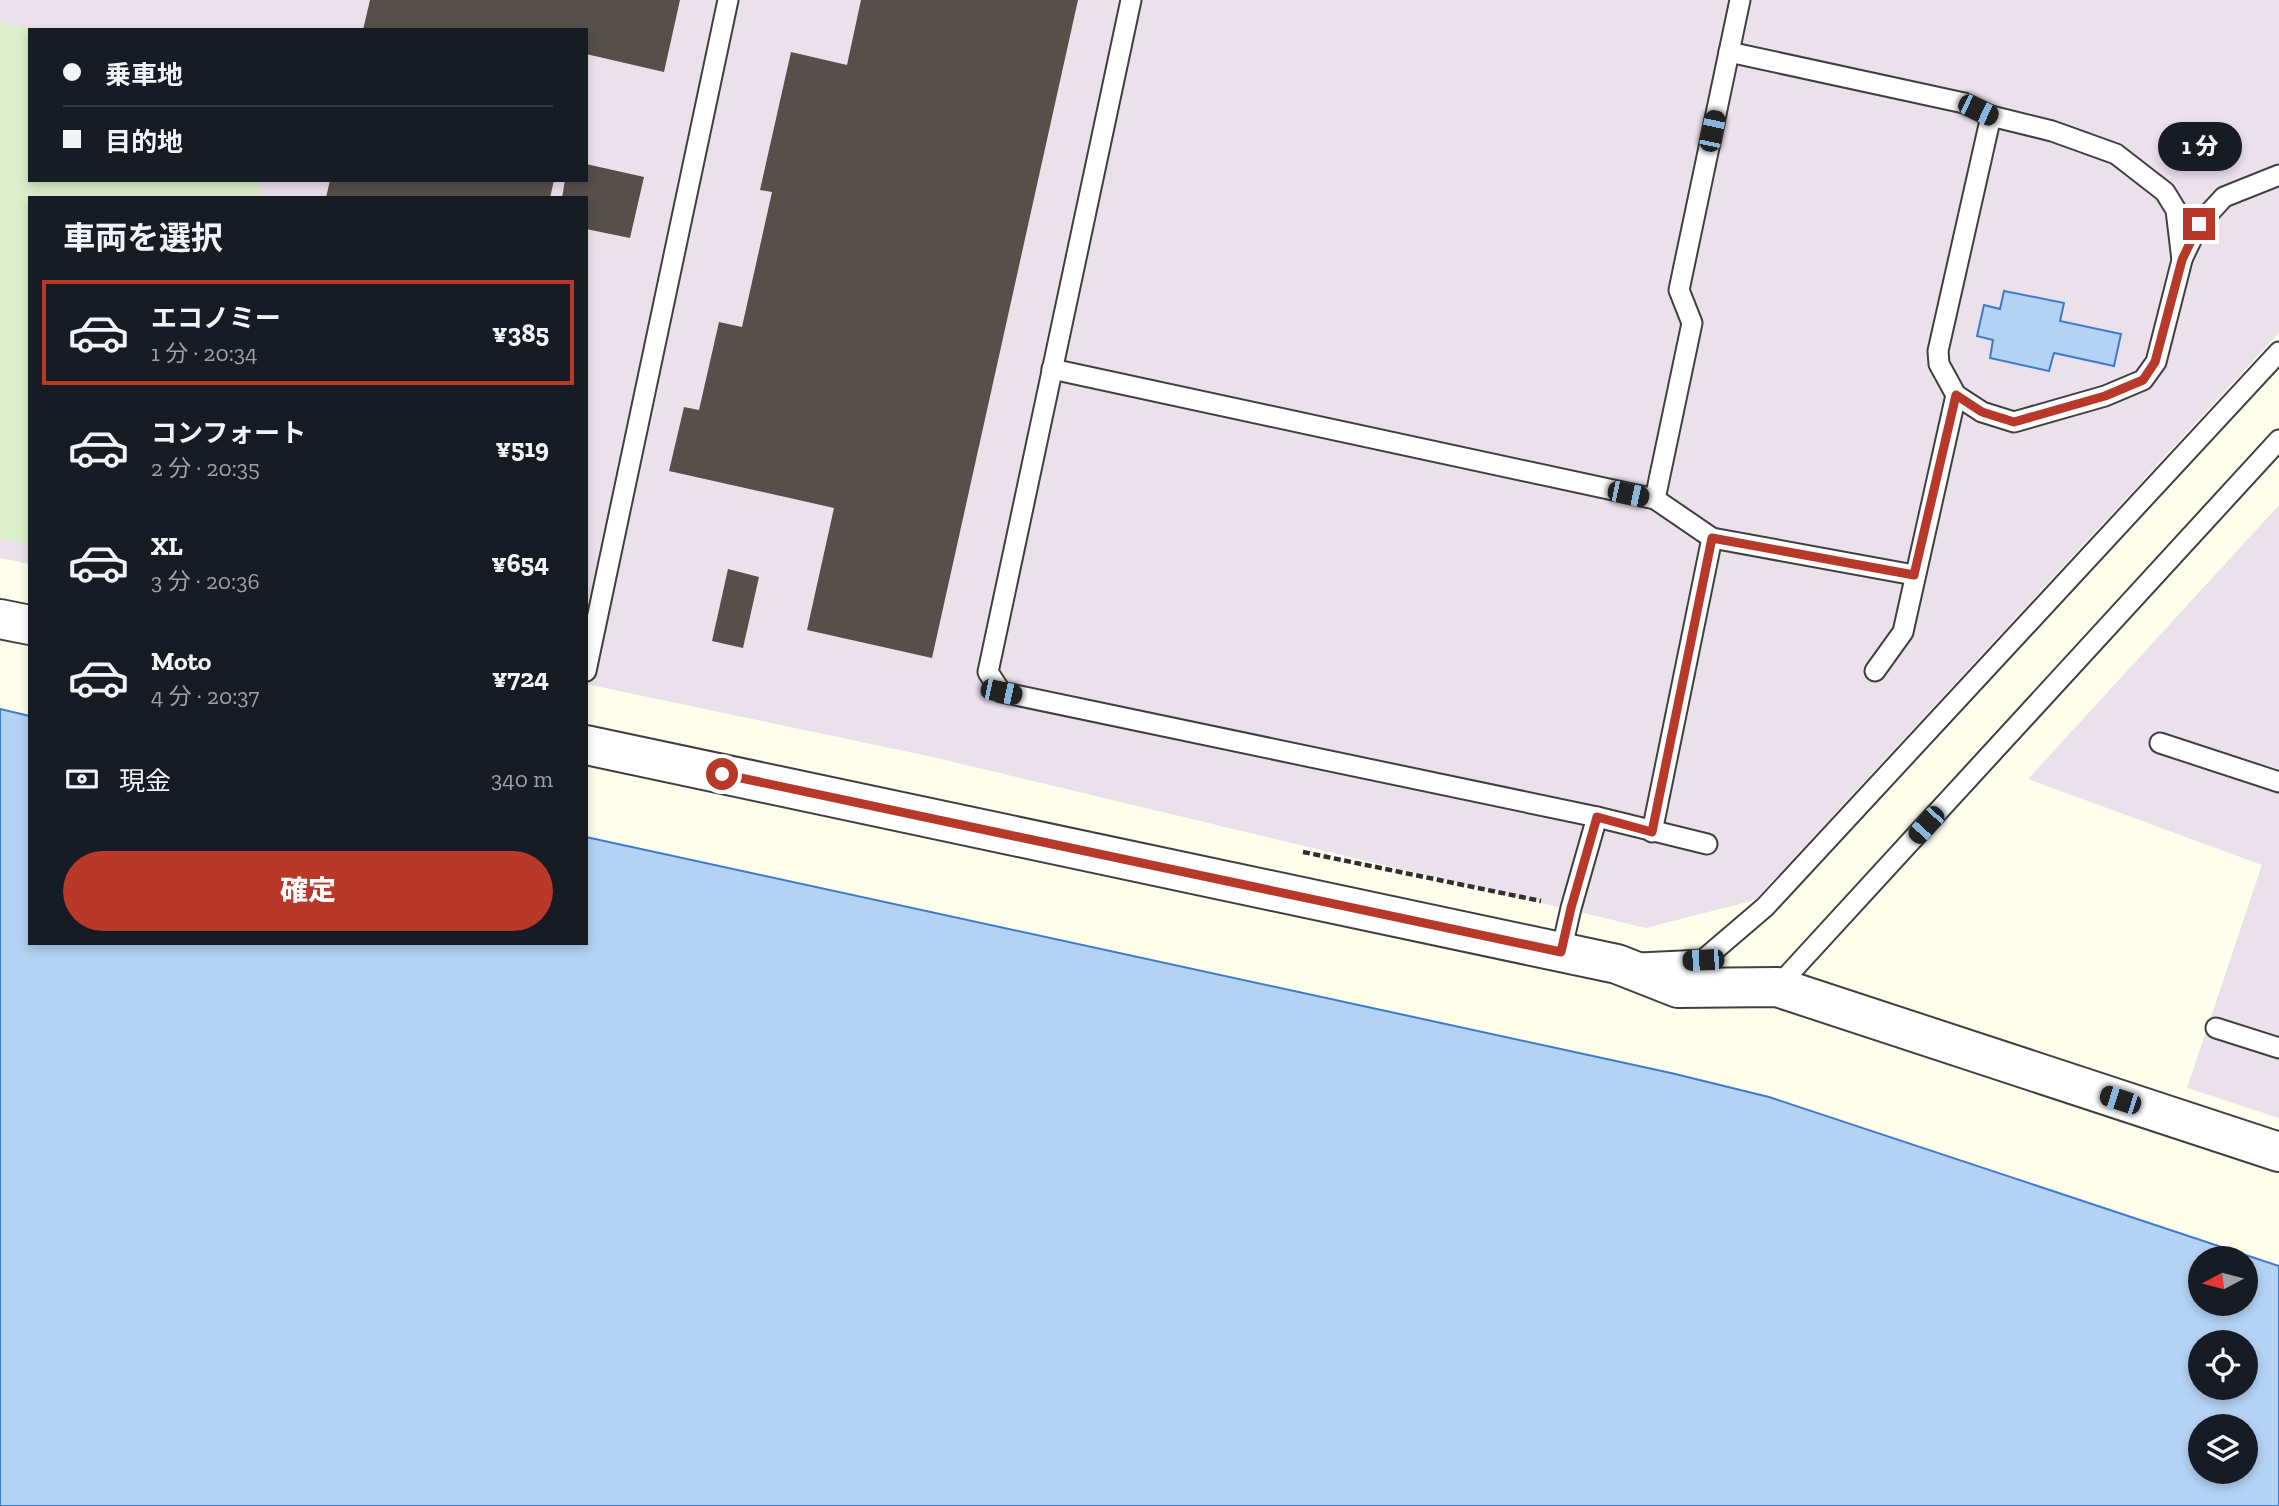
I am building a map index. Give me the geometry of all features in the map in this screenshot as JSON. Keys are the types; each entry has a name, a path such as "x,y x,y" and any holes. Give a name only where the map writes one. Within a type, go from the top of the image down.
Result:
{"street":[{"path":"0,619 28,625"},
{"path":"588,745 1617,964 1678,988 1777,987 2279,1152"}],"lane":[{"path":"588,662 728,0"},
{"path":"1131,0 988,672 1001,692 1597,817 1707,844"},
{"path":"1654,499 1692,323 1679,290 1740,0"},
{"path":"1729,52 1964,103 1991,116 2052,131 2116,154 2165,192 2176,209 2182,260"},
{"path":"1991,116 1938,351 1939,364 1956,395 1982,412 2014,422 2105,396 2143,380 2155,362 2182,260 2199,224 2224,197 2279,175"},
{"path":"1617,964 1703,960 1765,907 2279,352"},
{"path":"1052,369 1654,499 1712,538 1914,575"},
{"path":"1875,671 1902,632 1956,395"},
{"path":"1777,987 2279,440"},
{"path":"1652,832 1712,538"},
{"path":"2160,743 2279,782"},
{"path":"1561,952 1597,817"},
{"path":"2216,1028 2279,1048"}],"shaded area":[{"path":"0,0 2279,0 2279,333 1755,900 1646,928 937,758 588,684 588,196 28,196 28,564 0,558"},
{"path":"2279,505 2279,1118 2187,1088 2262,865 2028,779"}],"green space":[{"path":"0,22 28,29 28,182 261,182 257,196 28,196 28,545 0,538"}],"water":[{"path":"2004,291 2064,303 2060,321 2121,334 2114,366 2054,353 2049,371 1990,358 1993,340 1977,336 1984,305 2000,309"},
{"path":"0,709 28,716 28,945 588,945 588,837 1671,1073 1769,1097 2219,1246 2188,1246 2188,1316 2258,1316 2258,1259 2279,1266 2279,1506 0,1506"}],"building":[{"path":"370,0 680,0 664,72 588,54 588,28 363,28"},
{"path":"861,0 1078,0 932,658 807,630 834,508 669,471 684,407 699,410 719,322 742,327 772,192 760,190 791,52 847,65"},
{"path":"588,164 644,177 630,238 588,229 588,196 562,196 565,182 588,182"},
{"path":"330,182 554,182 550,196 326,196"},
{"path":"728,569 759,577 743,648 712,641"}],"route":[{"path":"722,774 1561,952 1597,817 1652,832 1712,538 1914,575 1956,395 1982,412 2014,422 2105,396 2143,380 2155,362 2182,260 2199,224"}]}
